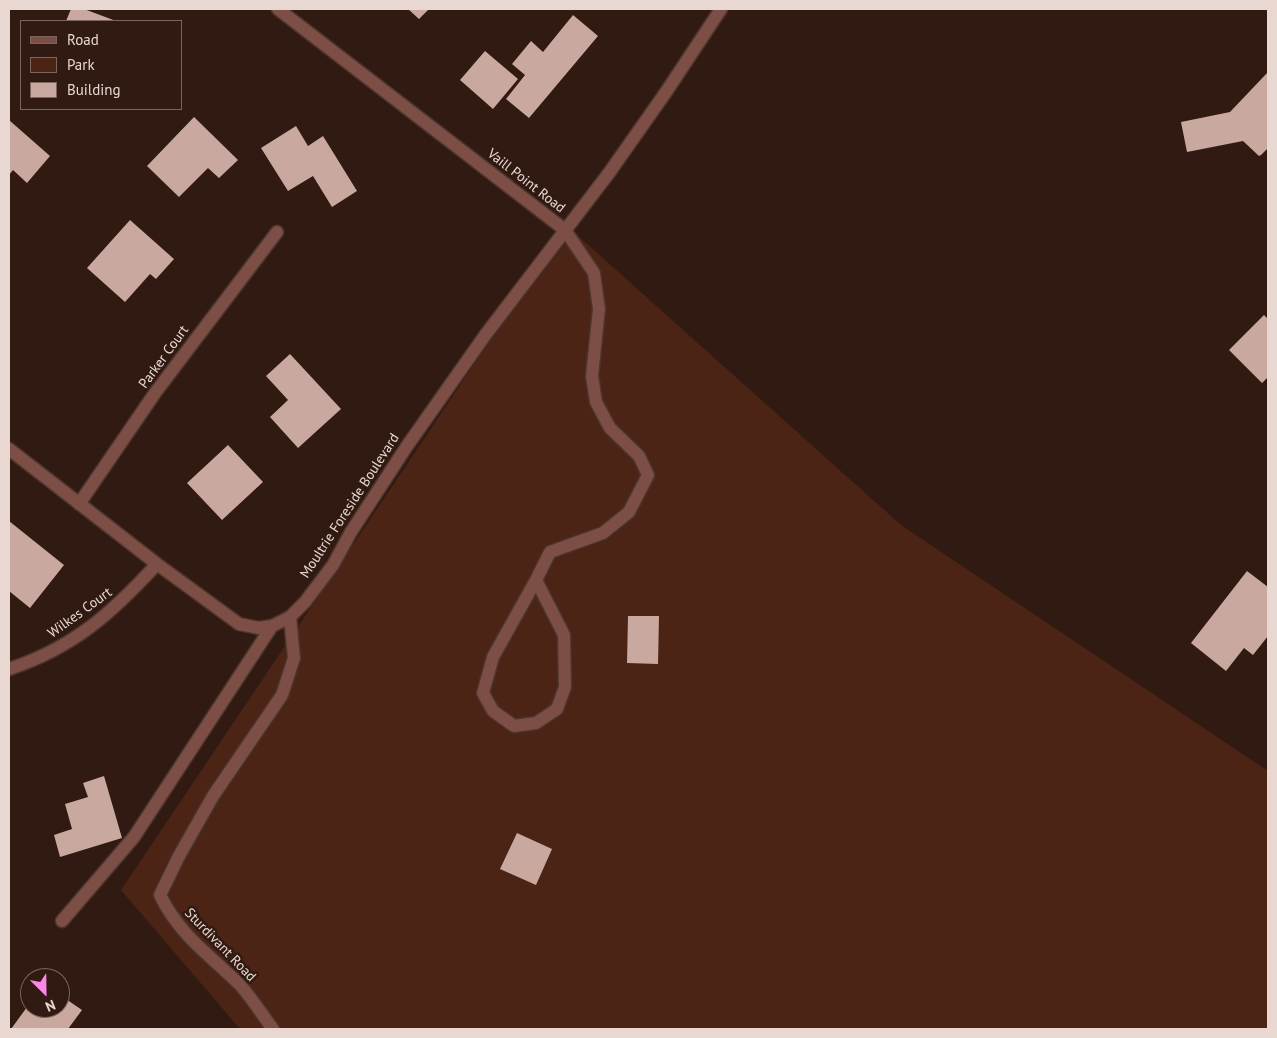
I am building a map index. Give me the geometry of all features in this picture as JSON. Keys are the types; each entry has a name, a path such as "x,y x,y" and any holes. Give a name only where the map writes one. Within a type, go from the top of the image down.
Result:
{"street":[{"name":"Vaill Point Road","path":"278,9 566,230 666,92 722,9"},
{"path":"536,580 564,635 565,687 557,709 536,723 514,726 493,711 483,693 493,657 550,552 603,533 629,512 648,475 639,456 610,428 596,402 592,376 599,308 594,273 566,230"},
{"name":"Moultrie Foreside Boulevard","path":"9,449 239,624 259,628 272,626 290,617 305,602 333,564 351,532 407,446 486,334 566,230"},
{"name":"Parker Court","path":"79,504 161,385 277,232"},
{"name":"Wilkes Court","path":"9,669 36,660 63,646 97,622 129,595 158,564"},
{"name":"Sturdivant Road","path":"272,1029 241,987 188,937 170,915 160,896 213,796 282,695 294,658 290,617"},
{"path":"62,921 134,837 272,626"}],"green space":[{"path":"567,226 901,525 1268,771 1268,1029 240,1029 121,890"}],"building":[{"path":"71,9 84,9 113,20 66,20"},
{"path":"408,9 429,9 419,19"},
{"path":"573,15 598,36 529,118 506,99 525,75 512,64 531,41 543,52"},
{"path":"485,51 518,79 493,109 460,80"},
{"path":"1268,72 1268,148 1261,155 1259,156 1243,141 1187,152 1181,122 1230,112"},
{"path":"194,117 238,160 219,178 208,168 179,197 147,166"},
{"path":"9,120 50,156 27,183 13,170 9,175"},
{"path":"296,126 308,146 323,136 357,191 332,207 313,176 288,191 261,148"},
{"path":"130,220 174,259 156,279 150,274 125,302 87,268"},
{"path":"1264,315 1268,319 1268,377 1262,383 1229,350"},
{"path":"290,354 341,409 298,448 270,417 288,400 266,376"},
{"path":"228,445 263,482 222,520 187,483"},
{"path":"9,521 64,565 30,608 9,591"},
{"path":"1247,571 1268,587 1268,636 1253,655 1244,648 1226,671 1191,643"},
{"path":"628,616 659,616 658,664 627,663"},
{"path":"104,776 122,838 60,857 54,835 72,829 65,804 88,797 83,783"},
{"path":"517,833 552,849 536,885 500,869"},
{"path":"70,1002 82,1010 68,1029 11,1029 20,1017 70,1018"}]}
